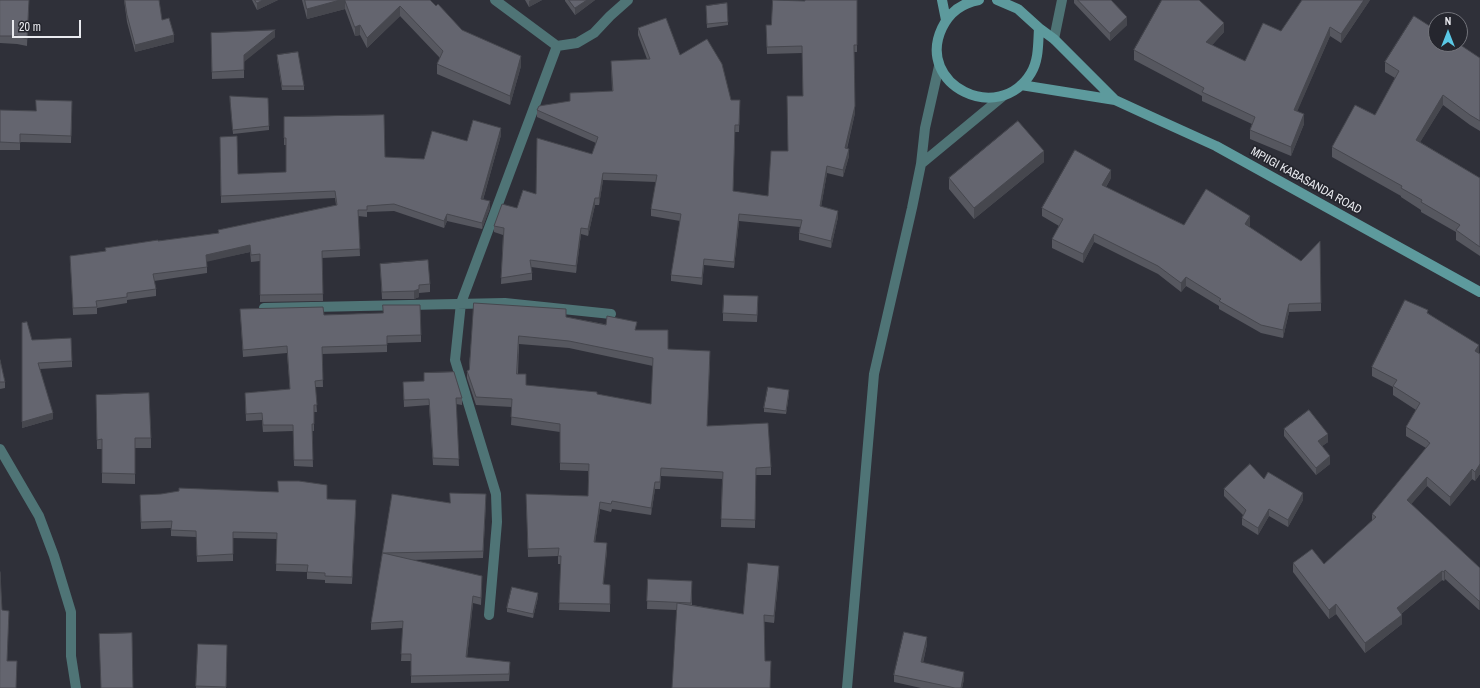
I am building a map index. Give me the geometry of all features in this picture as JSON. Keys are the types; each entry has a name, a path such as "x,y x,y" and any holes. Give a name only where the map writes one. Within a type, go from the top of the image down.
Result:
{"main road":[{"path":"942,0 946,20"},
{"path":"979,0 970,2 957,9 946,20 940,33 937,49 939,66 946,77 957,88 978,98 1002,96 1021,86 1031,73 1037,57 1039,28"},
{"name":"MPIIGI KABASANDA ROAD","path":"999,0 1018,9 1054,40 1115,100"},
{"name":"MPIIGI KABASANDA ROAD","path":"1021,86 1115,100 1216,146 1480,292"}],"street":[{"path":"495,0 557,46 577,43 594,33 628,0"},
{"path":"1054,40 1062,0"},
{"path":"489,615 497,522 496,494 456,360 461,303 557,46"},
{"path":"847,688 874,374 921,164 925,128 939,66"},
{"path":"921,164 1002,96"},
{"path":"256,308 505,303 611,314"},
{"path":"0,449 39,516 54,556 71,612 71,656 76,688"}],"building":[{"path":"0,0 29,0 27,39 17,36 0,36"},
{"path":"125,0 159,0 162,20 169,18 174,35 135,45 127,15"},
{"path":"255,0 263,0 257,3"},
{"path":"305,0 340,0 307,9"},
{"path":"345,0 430,0 436,6 438,4 462,30 521,56 510,96 437,64 443,51 400,6 367,38 360,25 355,27"},
{"path":"569,0 587,0 575,8"},
{"path":"773,0 857,0 857,45 854,45 855,106 845,148 849,149 843,170 827,166 820,206 838,211 831,241 799,233 802,220 739,214 734,262 704,259 702,278 671,275 681,214 651,209 657,175 603,173 599,198 595,198 588,229 581,228 576,266 530,260 532,273 501,278 504,228 494,226 502,204 517,208 523,190 536,194 537,138 592,154 598,137 537,110 539,106 570,101 570,93 613,91 611,61 650,59 638,28 666,18 680,55 707,39 722,64 731,100 740,100 739,125 735,125 733,191 768,196 771,151 788,151 787,96 803,96 802,46 767,47 766,25 771,25"},
{"path":"1078,0 1111,0 1127,17 1110,33"},
{"path":"1162,0 1199,0 1224,23 1206,42 1245,61 1263,23 1281,31 1302,0 1364,0 1341,34 1330,27 1294,110 1304,114 1291,147 1250,130 1255,117 1202,92 1204,88 1134,50"},
{"path":"727,3 728,22 707,24 706,6"},
{"path":"1414,16 1428,25 1428,52 1468,52 1468,50 1480,58 1480,121 1443,95 1416,140 1480,178 1480,247 1456,230 1460,225 1421,202 1422,200 1401,188 1402,186 1332,147 1355,105 1375,115 1399,71 1385,62"},
{"path":"275,30 244,55 244,70 212,72 211,33"},
{"path":"298,52 304,86 282,86 277,55"},
{"path":"230,96 268,98 269,126 233,130"},
{"path":"36,100 72,101 71,136 20,134 20,143 0,142 0,110 36,111"},
{"path":"384,115 385,157 424,159 432,131 467,141 473,120 501,128 481,199 490,201 482,223 447,214 444,221 394,204 367,206 367,210 358,210 360,249 322,251 323,294 260,295 260,254 251,255 250,245 206,255 207,267 153,274 156,289 127,293 127,297 96,301 97,307 73,308 70,256 106,251 105,248 219,233 218,230 337,205 335,191 221,196 220,137 237,136 238,174 286,172 286,138 284,138 284,117"},
{"path":"1018,121 1044,151 974,208 949,178"},
{"path":"1075,150 1111,170 1102,185 1184,225 1206,189 1250,216 1245,224 1301,261 1320,241 1321,303 1289,304 1283,330 1261,325 1219,301 1221,299 1186,277 1181,283 1158,266 1094,234 1083,254 1052,239 1063,219 1042,208"},
{"path":"428,260 430,284 419,285 419,289 414,291 382,292 380,264"},
{"path":"724,295 758,296 757,315 723,313"},
{"path":"1405,300 1428,310 1427,313 1479,345 1475,351 1480,354 1480,464 1475,472 1472,469 1450,497 1427,477 1407,500 1480,568 1480,601 1445,570 1444,572 1442,571 1397,608 1402,615 1365,643 1336,604 1329,610 1293,563 1312,549 1324,564 1376,517 1372,514 1430,443 1406,427 1420,403 1393,386 1397,380 1372,367"},
{"path":"474,303 566,309 566,317 606,325 607,316 637,322 635,330 668,330 668,349 710,351 707,426 768,423 771,467 756,468 755,520 721,519 723,472 661,468 660,482 655,482 651,508 612,501 611,504 600,502 594,542 607,543 603,584 610,585 610,604 559,603 561,556 558,556 559,548 528,549 526,494 588,496 589,464 560,463 560,424 511,417 512,399 476,397 467,371 469,370","holes":["519,336 569,341 653,358 651,404 597,394 597,392 526,385 526,374 517,374"]},
{"path":"383,305 420,305 421,335 387,336 387,345 322,347 323,380 315,381 317,405 314,405 314,424 312,424 313,460 294,460 293,425 263,425 262,413 246,414 245,393 290,389 287,346 243,350 240,309 323,307 324,315 383,313"},
{"path":"27,322 32,340 71,338 72,361 38,363 53,413 22,422 22,323"},
{"path":"0,360 5,382 0,382"},
{"path":"454,372 462,398 456,398 459,459 433,458 429,399 404,400 403,382 424,381 424,373"},
{"path":"768,387 789,390 786,411 764,408"},
{"path":"149,393 151,438 135,438 135,474 102,473 102,439 97,440 96,395"},
{"path":"1309,410 1328,434 1318,441 1330,456 1316,468 1284,429"},
{"path":"1250,464 1264,479 1268,472 1303,493 1288,520 1269,509 1258,528 1242,518 1246,510 1224,489"},
{"path":"278,481 299,481 327,485 327,499 356,500 352,577 325,576 325,573 307,572 308,565 276,564 277,533 233,532 233,554 197,556 196,531 171,530 172,521 141,522 140,495 179,491 179,488 278,492"},
{"path":"450,493 486,494 483,551 383,553 482,576 481,598 473,596 466,657 510,662 509,674 411,676 411,654 401,654 403,621 371,623 392,494 450,503"},
{"path":"748,563 779,566 774,616 764,615 765,661 771,661 770,688 672,688 677,603 743,614"},
{"path":"0,572 2,610 9,611 7,661 17,661 16,688 0,688"},
{"path":"648,579 692,581 691,603 647,601"},
{"path":"512,587 538,593 533,614 507,608"},
{"path":"904,632 927,637 921,662 964,672 961,688 894,675"},
{"path":"132,633 133,688 101,688 99,634"},
{"path":"198,644 227,645 226,687 196,686"}]}
